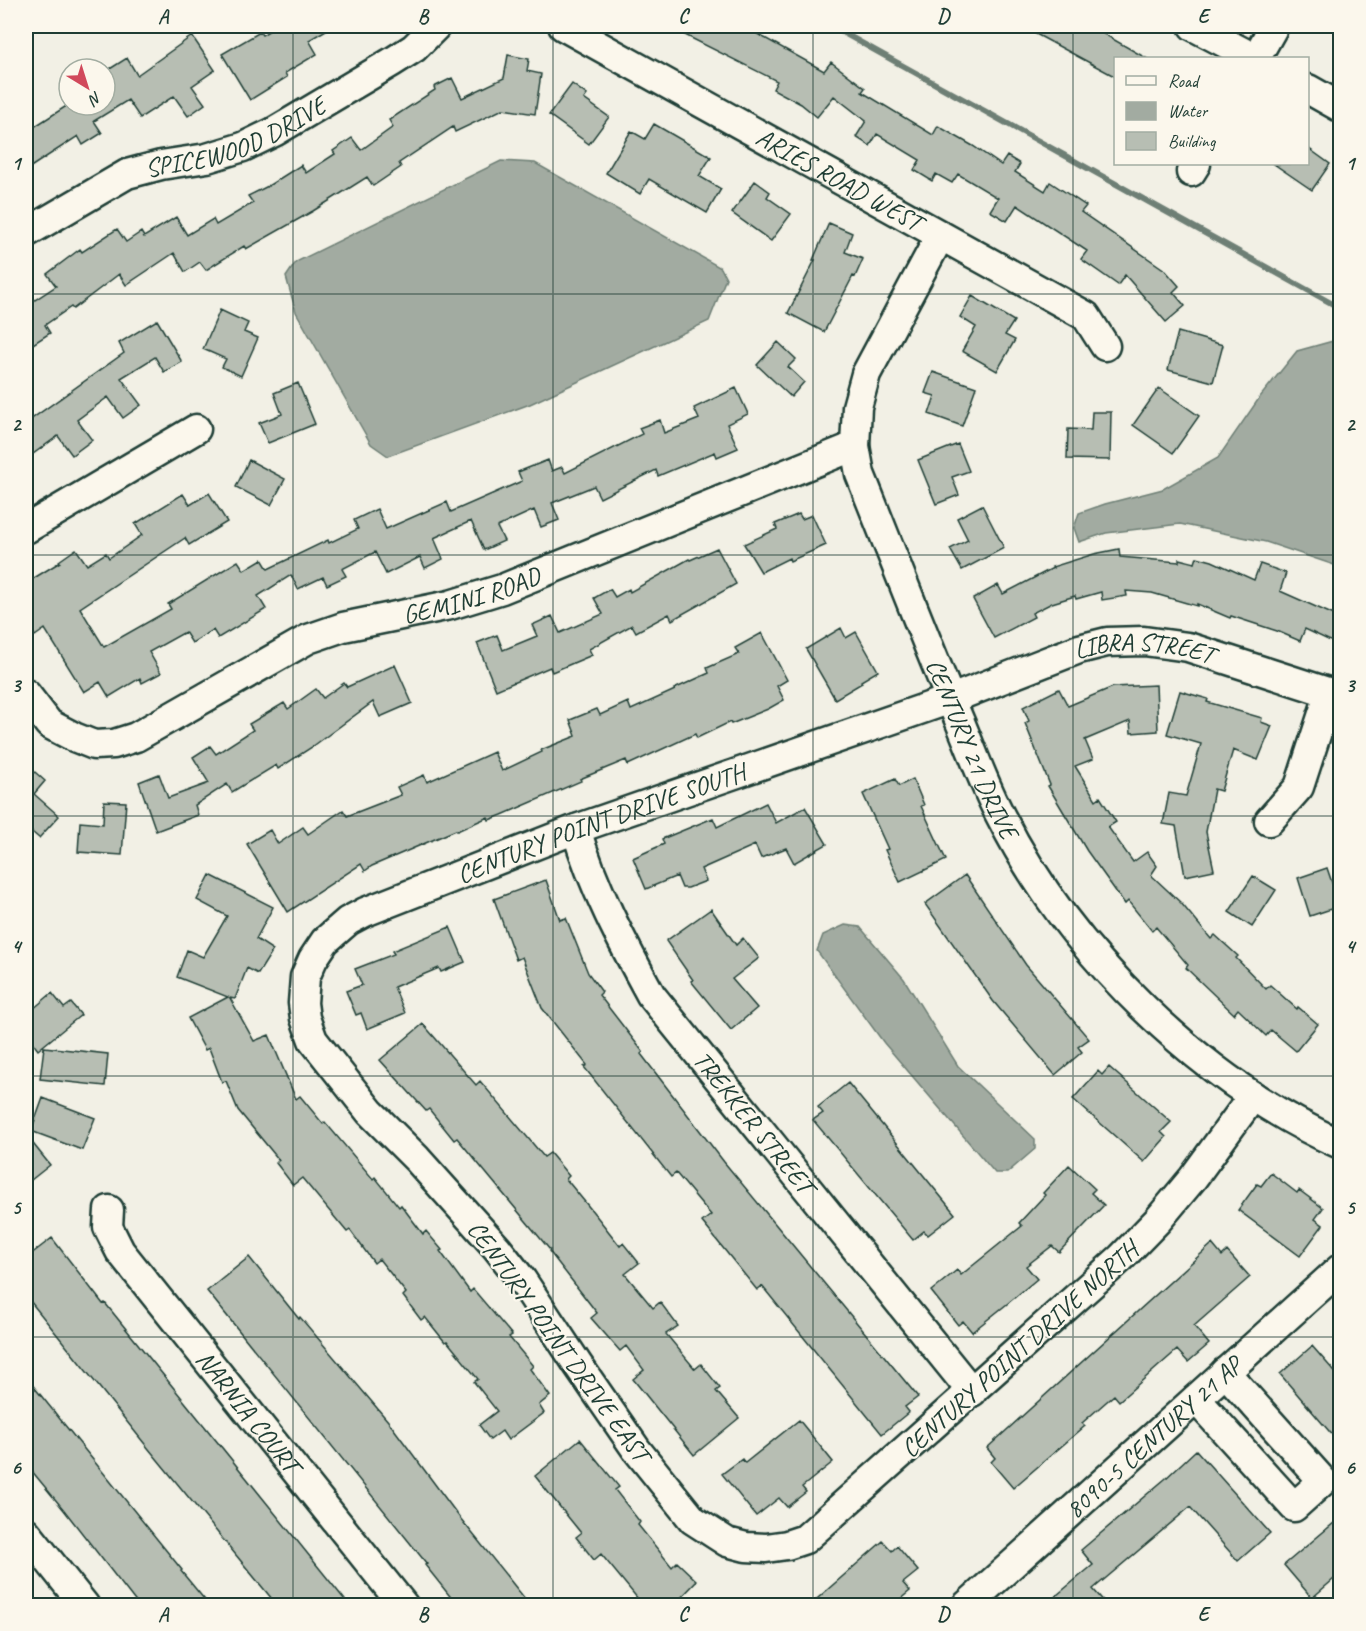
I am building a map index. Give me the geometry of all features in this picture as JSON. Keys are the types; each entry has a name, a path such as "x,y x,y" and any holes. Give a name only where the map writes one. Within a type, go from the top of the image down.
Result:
{"street":[{"name":"SPICEWOOD DRIVE","path":"26,233 127,174 161,165 207,158 243,147 274,132 414,48 436,26"},
{"name":"ARIES ROAD WEST","path":"563,26 1086,316 1105,346"},
{"path":"1194,26 1253,57"},
{"path":"1256,57 1274,26"},
{"path":"1309,90 1341,107"},
{"name":"CENTURY 21 DRIVE","path":"940,236 866,374 857,407 855,446 860,474 1000,817 1032,872 1070,927 1110,974 1198,1054 1253,1096 1306,1129 1341,1144"},
{"path":"26,529 196,429"},
{"name":"GEMINI ROAD","path":"26,694 49,724 94,745 114,744 136,737 308,639 344,627 450,605 502,589 855,446"},
{"name":"LIBRA STREET","path":"951,699 1079,649 1107,642 1144,641 1188,647 1335,694"},
{"path":"1269,821 1299,787 1335,694"},
{"name":"CENTURY POINT DRIVE SOUTH","path":"303,1003 305,977 325,941 348,921 365,912 576,829 951,699"},
{"name":"TREKKER STREET","path":"576,829 592,874 626,951 651,994 972,1392"},
{"name":"CENTURY POINT DRIVE EAST","path":"303,1003 313,1040 322,1053 370,1112 417,1159 497,1248 522,1280 636,1449 693,1520 727,1542 746,1547"},
{"name":"CENTURY POINT DRIVE NORTH","path":"746,1547 766,1548 805,1539 972,1392 1136,1243 1193,1178 1253,1096"},
{"name":"NARNIA COURT","path":"109,1210 108,1227 120,1251 404,1605"},
{"name":"8090-5 CENTURY 21 AP","path":"966,1605 1341,1269"},
{"path":"1196,1399 1294,1507 1323,1481 1225,1372"},
{"path":"26,1532 85,1605"}],"water":[{"path":"501,161 535,163 721,268 726,278 709,321 530,404 388,456 371,444 296,312 286,277 296,262"},
{"path":"1340,339 1340,567 1266,542 1180,524 1106,533 1079,542 1074,528 1079,513 1163,489 1218,458 1260,397 1297,351"},
{"path":"845,925 860,927 904,979 958,1066 1035,1139 1035,1149 1007,1173 995,1173 884,1043 817,951 823,935"}],"building":[{"path":"277,26 333,26 309,40 317,54 285,73 287,77 250,100 222,54 260,32 262,35"},
{"path":"667,26 743,26 824,71 831,62 865,88 862,92 933,135 938,126 1001,165 1007,156 1020,164 1015,172 1045,191 1050,182 1086,206 1081,212 1165,270 1179,286 1173,292 1185,306 1166,322 1125,275 1118,285 1081,259 1087,251 1017,205 1007,221 990,211 998,198 958,174 952,183 936,174 932,181 914,170 920,160 877,134 870,146 856,137 866,121 834,96 817,117 801,104 773,89 777,81"},
{"path":"1021,26 1090,26 1144,57 1114,57 1114,76"},
{"path":"192,36 215,70 192,86 205,104 188,116 174,96 140,118 128,100 117,107 117,64 127,58 137,75"},
{"path":"508,55 529,59 527,71 541,74 535,114 503,109 455,132 453,127 399,163 401,167 373,186 367,177 313,211 246,249 244,246 206,270 200,262 185,272 174,253 126,285 119,274 73,309 71,307 45,325 50,333 33,344 26,333 26,306 56,286 47,274 80,249 82,252 117,229 126,242 141,232 144,237 176,217 187,235 213,219 216,225 253,203 248,196 301,165 306,173 335,154 333,151 352,138 361,150 393,127 389,120 435,90 434,87 452,78 462,98 504,78"},
{"path":"572,84 587,95 584,99 609,117 589,144 549,115"},
{"path":"57,112 57,117 100,117 94,121 102,133 83,145 78,136 26,170 26,132"},
{"path":"654,124 711,157 699,176 721,189 707,213 649,179 640,194 606,173 631,131 645,139"},
{"path":"1309,149 1330,164 1312,190 1275,165 1309,165"},
{"path":"755,181 770,192 767,197 791,214 771,241 732,213"},
{"path":"829,223 852,233 845,252 863,259 824,332 788,313 815,260 813,260"},
{"path":"972,296 1014,321 1005,335 1015,340 997,371 962,351 976,327 960,317"},
{"path":"220,310 248,323 244,332 258,338 241,376 222,367 226,359 203,349"},
{"path":"157,320 182,362 164,372 155,357 121,378 141,405 123,418 108,397 77,420 92,440 72,455 58,436 26,459 26,423 124,353 119,343"},
{"path":"1178,332 1223,345 1213,382 1168,370"},
{"path":"778,342 796,359 788,367 804,382 791,397 757,365"},
{"path":"933,372 976,387 962,426 929,414 935,396 925,393"},
{"path":"298,383 315,424 268,443 259,423 282,414 274,393"},
{"path":"736,388 748,414 727,424 738,448 717,457 715,452 658,476 656,470 600,498 594,486 552,503 559,520 541,527 534,510 497,527 504,541 484,550 471,521 434,538 443,559 425,568 420,557 386,574 375,552 342,569 346,576 327,585 323,577 298,589 291,575 258,596 266,609 218,638 213,630 192,643 185,632 149,652 161,673 142,683 140,678 109,697 100,682 84,692 45,629 35,636 26,620 26,583 76,549 87,565 106,553 109,558 142,535 135,524 183,494 190,505 209,493 227,522 189,545 185,538 80,608 104,647 171,609 168,604 238,561 244,570 262,559 268,569 328,540 329,543 358,529 354,520 377,509 386,529 447,502 451,512 522,481 518,472 548,460 552,471 562,467 565,473 642,434 639,428 660,420 664,433 699,419 694,408"},
{"path":"1159,388 1199,416 1173,453 1133,425"},
{"path":"1092,412 1111,412 1110,460 1067,459 1068,429 1091,430"},
{"path":"958,444 969,471 952,477 959,495 936,504 918,460"},
{"path":"249,460 285,479 271,505 236,487"},
{"path":"982,505 1004,548 962,570 950,549 968,540 957,518"},
{"path":"799,514 802,519 812,515 826,545 790,561 789,558 761,572 744,544 777,529 775,524"},
{"path":"717,548 736,584 672,620 669,614 636,632 632,625 589,649 592,655 552,672 550,667 496,690 477,643 497,635 503,650 537,636 532,625 552,616 560,633 603,614 594,598 610,589 615,597 629,589 630,592 689,559"},
{"path":"1119,549 1120,557 1179,562 1179,559 1195,563 1197,557 1212,561 1254,580 1260,564 1286,573 1280,591 1341,618 1341,646 1305,629 1300,641 1277,631 1231,616 1230,618 1197,604 1197,606 1152,593 1126,591 1127,596 1102,600 1101,592 1052,603 1032,613 1034,617 994,638 973,599 998,585 1003,594 1052,567"},
{"path":"841,628 846,638 856,632 878,671 835,699 806,649"},
{"path":"762,633 787,680 777,686 784,700 768,709 731,724 730,722 697,738 695,734 628,765 626,760 502,815 489,820 488,817 456,830 365,871 361,864 288,912 247,844 270,830 278,844 303,827 308,834 343,810 347,816 401,795 397,787 424,775 427,782 494,752 502,771 542,752 541,750 576,736 570,720 597,709 600,715 628,702 631,710 709,673 707,668 739,654 735,648"},
{"path":"395,665 412,703 380,717 373,702 278,769 276,765 232,792 227,784 195,805 198,815 156,831 139,782 159,774 168,798 209,783 193,757 210,746 216,754 253,730 249,724 284,703 288,709 316,689 323,698 344,683 347,687"},
{"path":"1156,685 1158,731 1131,733 1130,721 1085,740 1093,759 1075,766 1096,800 1100,797 1116,822 1108,827 1133,862 1147,852 1157,866 1151,875 1181,903 1211,939 1215,935 1238,956 1236,958 1266,989 1270,985 1318,1024 1296,1051 1271,1030 1266,1036 1238,1009 1234,1014 1186,968 1188,965 1156,927 1152,931 1128,901 1125,904 1087,851 1048,786 1050,785 1025,723 1029,721 1023,707 1059,689 1068,706 1113,687"},
{"path":"1180,691 1208,699 1207,702 1262,718 1261,722 1272,726 1258,760 1233,750 1221,791 1214,789 1206,832 1214,870 1185,876 1176,826 1163,824 1169,793 1186,796 1201,744 1167,734"},
{"path":"26,764 45,781 34,794 59,816 39,838 26,827"},
{"path":"895,779 899,786 913,779 924,805 921,806 946,860 900,882 863,794"},
{"path":"104,801 126,802 122,855 78,852 80,822 103,824"},
{"path":"766,803 776,823 805,807 827,844 794,863 786,848 761,858 755,845 701,869 706,881 682,888 677,876 646,889 633,858 664,844 662,839 713,818 717,827"},
{"path":"1327,868 1340,906 1310,916 1298,878"},
{"path":"210,875 273,907 256,939 273,950 258,974 247,968 235,999 230,998 254,1041 269,1035 296,1099 300,1096 373,1179 375,1177 399,1207 401,1205 423,1234 426,1231 442,1250 440,1251 470,1292 473,1289 512,1335 509,1337 533,1366 530,1369 550,1396 539,1405 544,1413 508,1440 502,1431 490,1440 479,1425 497,1411 474,1382 478,1379 425,1317 421,1320 403,1296 406,1293 379,1259 374,1263 350,1230 347,1232 302,1178 293,1185 276,1163 279,1160 238,1110 226,1081 222,1082 209,1048 205,1050 188,1018 228,997 177,977 187,950 203,957 227,916 197,900"},
{"path":"965,875 1026,965 1089,1039 1078,1047 1082,1052 1055,1075 993,1001 925,904"},
{"path":"1253,876 1276,890 1252,927 1229,912"},
{"path":"546,880 560,920 566,918 588,973 602,992 599,995 643,1052 641,1054 724,1162 918,1397 905,1407 909,1412 882,1434 762,1286 757,1290 702,1222 711,1215 676,1173 671,1177 584,1067 587,1065 542,1008 522,957 516,960 494,899"},
{"path":"711,909 736,945 743,938 759,958 732,979 757,1008 731,1030 691,981 693,980 666,941"},
{"path":"450,927 465,962 441,972 439,968 394,987 405,1013 367,1029 361,1013 356,1015 346,991 362,985 355,969 394,954 392,951"},
{"path":"52,993 64,1008 71,1003 81,1015 38,1050 26,1034 26,1015"},
{"path":"423,1024 476,1085 480,1081 544,1157 550,1153 569,1176 566,1179 620,1246 623,1243 639,1263 625,1274 653,1308 660,1302 678,1326 666,1334 695,1369 701,1364 720,1388 716,1391 739,1418 694,1455 633,1379 644,1370 626,1346 620,1351 591,1318 597,1313 550,1250 457,1138 454,1140 429,1109 426,1111 380,1060"},
{"path":"44,1047 108,1054 105,1086 40,1079"},
{"path":"1109,1067 1171,1122 1161,1132 1166,1137 1144,1162 1073,1099 1098,1071 1102,1075"},
{"path":"848,1083 955,1214 928,1235 924,1231 913,1240 813,1120 823,1113 818,1107"},
{"path":"43,1098 95,1118 82,1150 31,1131"},
{"path":"26,1135 50,1165 26,1184"},
{"path":"1069,1165 1095,1189 1091,1193 1104,1205 1059,1252 1052,1246 1026,1266 1037,1279 1007,1304 972,1332 963,1321 958,1325 931,1291 957,1270 961,1275 1022,1226 1019,1223"},
{"path":"1271,1173 1297,1193 1299,1190 1323,1208 1315,1219 1323,1225 1300,1256 1238,1210 1257,1184 1261,1186"},
{"path":"52,1238 103,1304 105,1303 349,1605 277,1605 144,1443 26,1296 26,1258"},
{"path":"1212,1244 1222,1256 1227,1251 1250,1277 1194,1326 1209,1344 1188,1362 1177,1350 1119,1401 1114,1395 1082,1423 1085,1426 1013,1488 991,1462 995,1458 987,1448"},
{"path":"249,1257 299,1319 300,1317 388,1421 460,1518 530,1605 457,1605 425,1565 427,1564 207,1291"},
{"path":"1312,1346 1341,1379 1341,1445 1280,1374"},
{"path":"26,1377 209,1605 138,1605 26,1464"},
{"path":"799,1420 833,1462 802,1487 806,1492 787,1507 779,1498 756,1516 722,1474 742,1459 745,1463"},
{"path":"580,1439 619,1487 615,1490 640,1522 638,1525 672,1567 677,1562 697,1581 674,1605 643,1605 601,1554 594,1560 576,1537 581,1533 535,1476"},
{"path":"1196,1450 1270,1533 1238,1561 1190,1507 1093,1589 1107,1605 1045,1605 1093,1565 1081,1550"},
{"path":"1341,1517 1341,1573 1312,1598 1284,1565"},
{"path":"883,1541 892,1551 897,1546 918,1571 903,1583 910,1591 893,1605 810,1605"}],"waterway":[{"path":"831,26 1340,308"}]}
